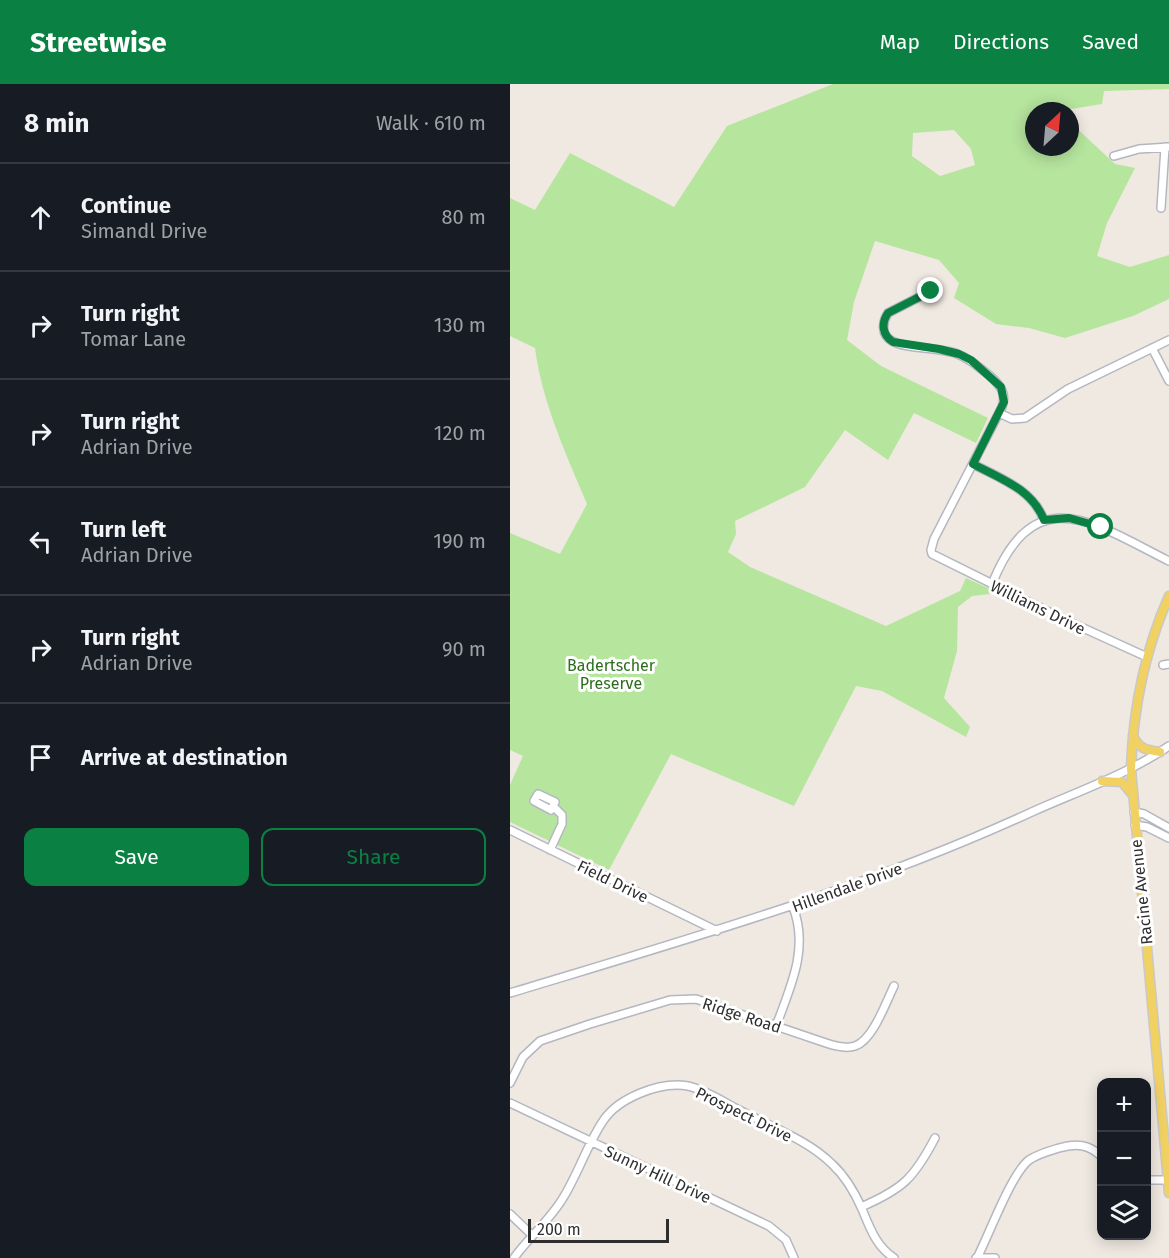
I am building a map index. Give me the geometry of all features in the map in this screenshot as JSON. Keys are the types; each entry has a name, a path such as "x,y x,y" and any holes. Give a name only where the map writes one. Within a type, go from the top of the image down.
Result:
{"main road":[{"name":"Racine Avenue","path":"1169,596 1147,657 1137,700 1131,769 1169,1193"},
{"path":"1133,734 1140,747 1160,752"},
{"path":"1102,781 1122,782 1132,795"}],"street":[{"path":"1114,156 1139,149 1167,147 1161,208"},
{"path":"931,291 888,313 884,324 885,334 893,342 946,350 971,360 1001,387 1004,402 973,464 1025,493 1038,507 1044,520"},
{"path":"999,413 1012,419 1025,418 1068,389 1169,340"},
{"path":"1152,348 1169,381"},
{"name":"Williams Drive","path":"973,464 934,539 931,552 938,558 1147,657"},
{"path":"992,584 1003,559 1016,541 1029,529 1044,520 1069,518 1084,521 1169,561"},
{"name":"Hillendale Drive","path":"510,993 793,907 936,854 1131,769 1169,746"},
{"path":"550,850 562,824 562,815 553,806"},
{"path":"1134,812 1144,814 1169,828"},
{"path":"1135,825 1147,827 1169,838"},
{"name":"Field Drive","path":"510,830 717,930"},
{"path":"776,1026 795,970 801,944 799,922 793,907"},
{"name":"Ridge Road","path":"510,1083 523,1057 540,1041 590,1023 670,1000 696,999 833,1045 856,1046 872,1030 894,986"},
{"name":"Prospect Drive","path":"514,1258 563,1199 591,1142 608,1114 628,1100 661,1088 674,1086 690,1087 818,1152 831,1162 842,1175 861,1207 875,1239 894,1258"},
{"name":"Sunny Hill Drive","path":"510,1103 769,1226 786,1240 794,1258"},
{"path":"861,1207 885,1196 908,1180 918,1168 935,1138"},
{"path":"995,1258 977,1258 1014,1179 1028,1161 1048,1151 1077,1144 1091,1148 1097,1153"},
{"path":"1151,1180 1168,1180"},
{"path":"510,1214 532,1235"}],"green space":[{"name":"Badertscher Preserve","path":"833,84 1169,84 1169,89 1104,91 1102,104 1079,108 1079,102 1025,102 1025,156 1079,156 1079,130 1115,164 1135,168 1107,223 1097,256 1130,267 1169,255 1169,299 1133,316 1065,338 1029,328 996,324 954,298 959,283 939,260 875,241 854,302 847,340 881,366 988,418 976,443 914,413 888,460 845,430 805,487 735,521 736,534 728,552 750,567 886,626 960,591 966,578 999,593 972,596 958,607 957,651 944,698 970,727 966,737 882,691 856,686 794,806 671,754 609,870 510,822 510,785 523,756 510,750 510,533 560,554 587,504 549,408 535,348 510,336 510,198 535,210 570,153 674,207 727,126","holes":["954,130 971,149 975,165 940,176 912,156 913,133"]}],"route":[{"path":"931,291 888,313 885,320 885,334 893,342 946,350 965,357 1001,387 1004,402 973,464 1025,493 1038,507 1044,520 1078,519 1101,527"}]}
